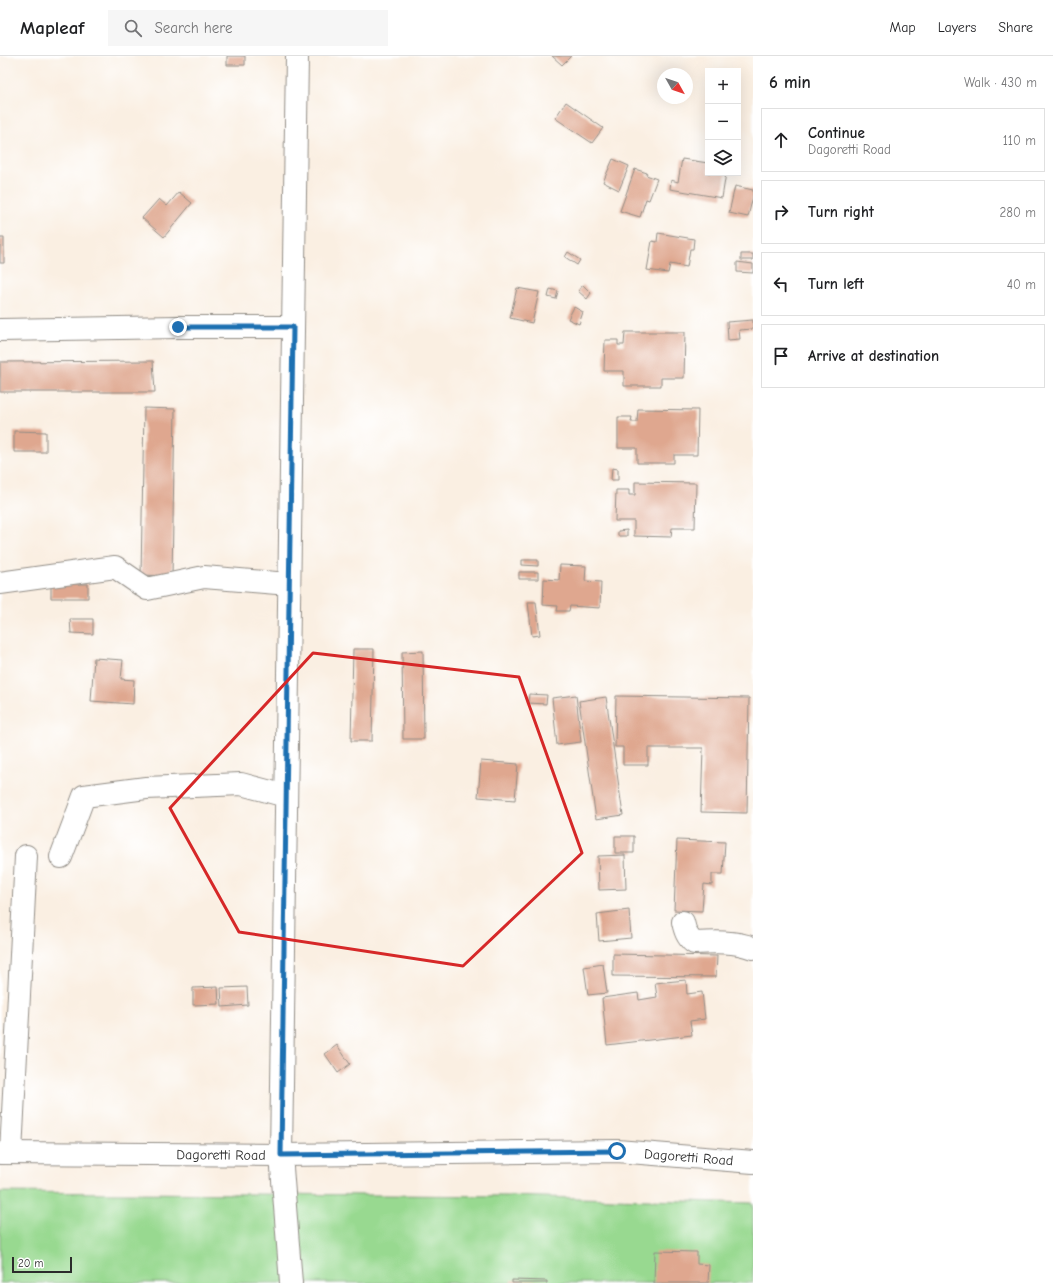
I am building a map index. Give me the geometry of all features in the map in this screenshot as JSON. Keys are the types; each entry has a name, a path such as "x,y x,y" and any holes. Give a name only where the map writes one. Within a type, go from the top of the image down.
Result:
{"street":[{"path":"291,1283 281,1155 297,56"},
{"path":"0,330 293,327"},
{"path":"0,583 115,566 147,588 204,578 289,584"},
{"path":"61,857 84,796 146,788 241,784 286,796"},
{"path":"6,1153 26,856"},
{"path":"683,922 689,939 694,943 710,942 742,944 753,948"},
{"name":"Dagoretti Road","path":"6,1153 281,1155 617,1151 753,1162"}],"highlighted area":[{"path":"313,653 519,677 582,853 463,966 239,932 170,808"}],"green space":[{"path":"0,1192 508,1196 753,1203 753,1283 0,1283"}],"building":[{"path":"227,56 245,56 245,65 227,65"},
{"path":"552,56 571,56 562,65"},
{"path":"566,102 603,128 592,143 555,118"},
{"path":"613,159 629,166 619,190 603,182"},
{"path":"682,159 705,163 705,176 726,176 722,198 670,189 671,180 678,182"},
{"path":"635,169 647,173 646,175 657,179 649,200 646,199 640,217 620,211"},
{"path":"735,186 753,190 748,217 729,213"},
{"path":"179,192 192,203 164,237 142,218 159,199 167,206"},
{"path":"658,233 694,239 693,249 690,249 687,267 670,264 668,273 647,270 652,241 657,242"},
{"path":"0,238 4,238 4,263 0,263"},
{"path":"568,252 580,260 577,265 565,257"},
{"path":"741,254 753,254 753,260 741,260"},
{"path":"737,262 753,264 753,273 737,272"},
{"path":"583,285 591,293 587,299 578,291"},
{"path":"517,288 539,292 532,323 510,318"},
{"path":"550,289 558,291 556,299 548,297"},
{"path":"574,307 583,312 579,324 568,319"},
{"path":"753,320 753,329 739,330 740,339 728,340 727,322"},
{"path":"625,332 685,332 684,378 661,378 661,386 624,386 624,371 604,371 605,340 618,340 618,345 624,345"},
{"path":"153,361 155,392 0,392 0,362"},
{"path":"144,408 175,409 172,576 141,575"},
{"path":"638,409 698,410 697,455 674,455 674,463 637,463 637,448 618,448 618,417 632,417 631,422 637,422"},
{"path":"14,431 46,432 46,452 14,452"},
{"path":"612,468 618,469 618,480 611,480"},
{"path":"635,482 696,483 695,528 672,528 671,537 634,536 634,521 615,521 616,490 629,490 629,495 635,495"},
{"path":"627,530 627,536 618,536 618,531"},
{"path":"522,560 538,560 538,566 522,565"},
{"path":"560,565 586,566 585,581 601,582 600,608 570,606 569,611 557,611 558,606 543,605 544,579 559,580"},
{"path":"519,572 538,572 538,579 519,579"},
{"path":"51,584 88,584 88,598 51,598"},
{"path":"528,602 536,602 540,635 532,636"},
{"path":"70,619 93,619 93,634 71,633"},
{"path":"353,649 374,649 372,741 351,741"},
{"path":"423,651 424,739 403,739 402,652"},
{"path":"94,658 123,660 121,679 134,680 133,704 91,701"},
{"path":"529,694 547,695 546,704 528,703"},
{"path":"576,695 581,742 557,745 552,698"},
{"path":"616,696 749,698 747,813 701,812 703,748 648,748 648,765 623,765 623,747 615,747"},
{"path":"606,697 623,815 596,819 579,701"},
{"path":"481,761 518,764 515,800 478,797"},
{"path":"615,836 634,836 634,853 615,853"},
{"path":"677,840 725,842 723,874 712,874 712,885 704,884 702,911 674,910"},
{"path":"625,855 626,889 599,890 598,856"},
{"path":"629,910 631,938 599,941 597,914"},
{"path":"613,954 717,956 716,977 613,976"},
{"path":"603,964 607,993 588,995 584,967"},
{"path":"686,980 687,994 702,992 705,1019 690,1021 692,1035 607,1045 602,998 638,993 639,1000 657,997 655,983"},
{"path":"218,987 219,1004 193,1005 193,988"},
{"path":"247,987 248,1005 222,1007 221,988"},
{"path":"337,1045 350,1064 338,1073 325,1054"},
{"path":"655,1251 697,1252 697,1264 709,1265 708,1283 654,1283"},
{"path":"512,1280 547,1281 547,1283 512,1283"}],"route":[{"path":"178,327 293,327 281,1155 617,1151"}]}
